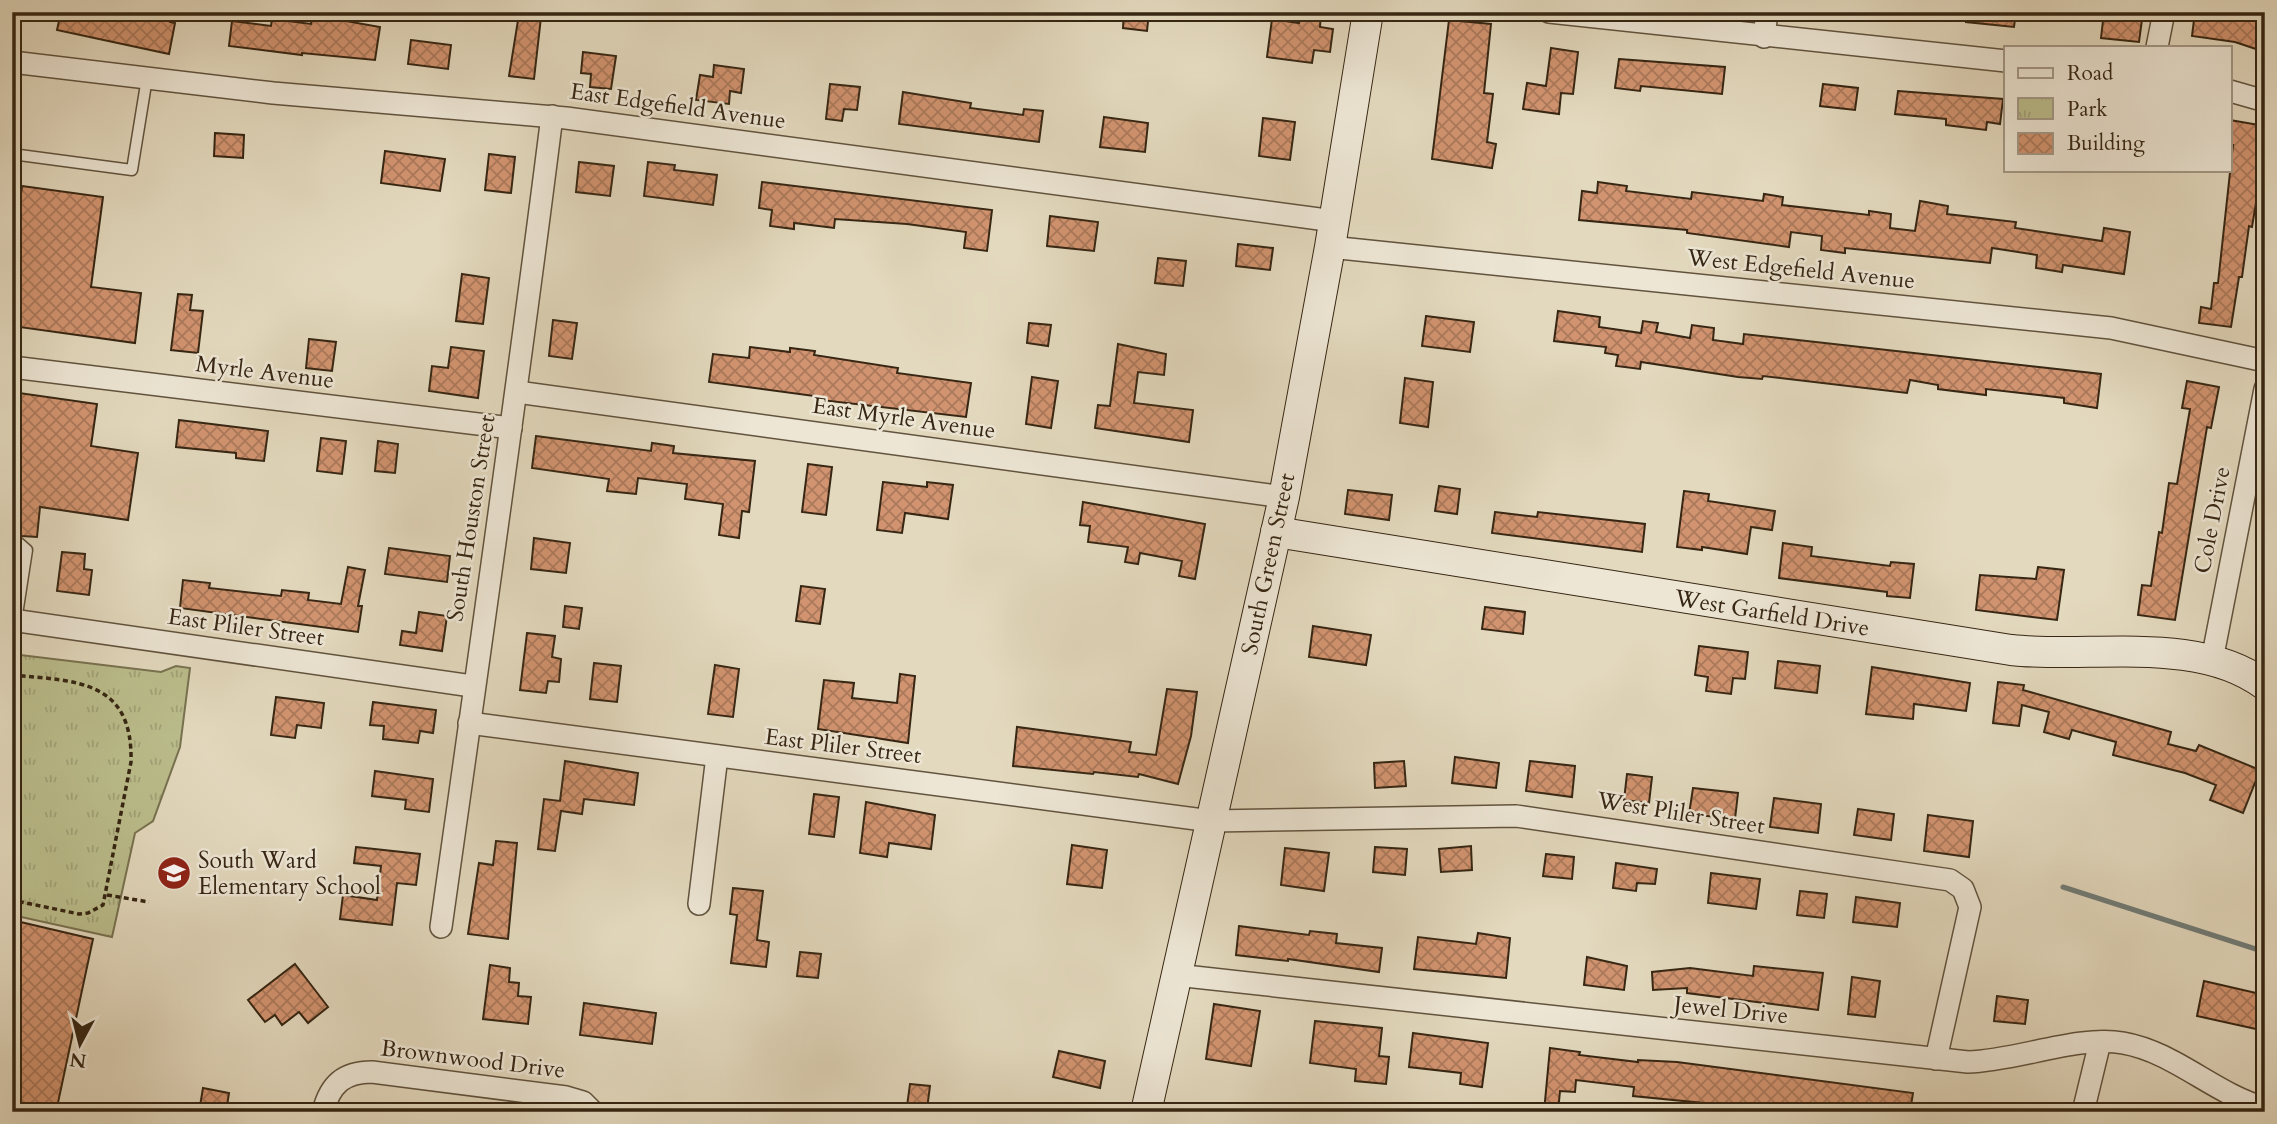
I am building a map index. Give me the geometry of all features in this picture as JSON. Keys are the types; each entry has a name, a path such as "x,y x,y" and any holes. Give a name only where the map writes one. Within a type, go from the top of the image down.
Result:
{"street":[{"name":"South Green Street","path":"1146,1112 1284,497 1332,234 1368,12"},
{"path":"1549,12 2004,61"},
{"path":"1764,37 1767,12"},
{"path":"2157,46 2164,12"},
{"name":"East Edgefield Avenue","path":"12,62 273,93 552,116 1332,234"},
{"path":"2232,92 2265,101"},
{"name":"South Houston Street","path":"441,927 472,686 517,392 552,116"},
{"name":"West Edgefield Avenue","path":"1332,234 2120,329 2265,360"},
{"name":"Myrle Avenue","path":"12,367 510,428"},
{"name":"Cole Drive","path":"2212,660 2265,389"},
{"name":"East Myrle Avenue","path":"517,392 1284,497"},
{"name":"West Garfield Drive","path":"1276,531 2011,650 2045,654 2129,652 2212,660 2235,668 2265,685"},
{"name":"East Pliler Street","path":"14,621 472,686"},
{"name":"East Pliler Street","path":"469,723 1211,821"},
{"path":"699,904 717,756"},
{"name":"West Pliler Street","path":"1211,821 1456,814 1516,816 1950,880 1963,889 1970,907 1936,1059"},
{"name":"Jewel Drive","path":"1176,975 1936,1059 1995,1062 2100,1042 2121,1042 2146,1048 2235,1098 2265,1108"},
{"path":"2084,1112 2100,1042"},
{"name":"Brownwood Drive","path":"323,1112 336,1082 347,1075 363,1072 566,1097 583,1102 593,1112"}],"lane":[{"path":"12,154 132,170 147,78"},
{"path":"12,537 27,550 14,621"}],"path":[{"path":"12,675 81,683 100,690 128,723 131,762 103,905 88,913 12,900"},
{"path":"107,895 149,902"}],"green space":[{"path":"12,654 161,672 176,666 190,668 180,747 153,821 135,833 112,937 12,915"}],"building":[{"path":"61,12 172,12 170,22 175,23 169,54 57,30"},
{"path":"1124,12 1149,12 1147,31 1123,28"},
{"path":"1301,12 1321,12 1320,27 1333,29 1330,52 1314,50 1312,63 1267,57 1272,19 1299,23"},
{"path":"1966,12 2016,12 2014,27 1966,22"},
{"path":"2104,12 2143,12 2139,42 2101,38"},
{"path":"2195,12 2265,20 2265,52 2235,42 2192,36"},
{"path":"519,14 541,17 534,79 509,76"},
{"path":"312,15 380,27 375,60 229,46 232,21 271,26 272,19 311,24"},
{"path":"1449,20 1491,24 1484,93 1493,94 1487,142 1496,144 1492,168 1432,159"},
{"path":"411,40 451,45 448,69 408,64"},
{"path":"1551,48 1578,52 1573,94 1561,93 1559,114 1523,109 1527,83 1546,86"},
{"path":"583,52 616,56 611,89 590,87 591,74 581,73"},
{"path":"1619,59 1725,67 1722,94 1641,86 1640,91 1615,88"},
{"path":"714,65 744,69 741,93 730,91 729,104 696,100 700,75 713,77"},
{"path":"830,84 860,87 857,110 844,109 842,121 826,119"},
{"path":"1823,84 1858,88 1855,110 1820,106"},
{"path":"1898,91 2003,99 2000,124 1987,122 1986,130 1946,125 1946,119 1895,114"},
{"path":"903,92 971,103 970,108 1023,115 1024,109 1043,111 1039,142 899,124"},
{"path":"1104,117 1148,123 1145,152 1100,147"},
{"path":"1263,118 1295,122 1290,160 1259,156"},
{"path":"2232,120 2265,126 2265,149 2252,227 2249,226 2231,327 2199,323 2201,307 2211,309 2214,283 2218,283 2233,145"},
{"path":"215,133 244,135 243,158 214,156"},
{"path":"385,151 445,159 440,191 381,183"},
{"path":"489,154 515,157 511,193 485,190"},
{"path":"579,162 614,166 610,196 576,192"},
{"path":"648,162 675,165 674,170 717,175 713,205 644,196"},
{"path":"762,182 992,210 987,251 964,248 966,232 907,224 835,219 834,228 794,223 794,229 770,226 772,210 759,208"},
{"path":"1598,182 1627,186 1626,191 1691,199 1692,192 1763,201 1764,194 1783,197 1782,205 1869,215 1869,211 1891,214 1890,228 1915,231 1920,201 1948,206 1947,214 2016,222 2015,228 2102,241 2104,228 2130,232 2124,274 2063,265 2062,272 2036,268 2037,255 1992,248 1990,263 1845,248 1845,253 1821,250 1822,236 1791,232 1789,247 1687,233 1687,230 1579,220 1582,191 1597,193"},
{"path":"22,186 103,197 91,287 141,293 135,343 12,326 12,264"},
{"path":"1050,216 1098,222 1094,251 1047,246"},
{"path":"1238,244 1273,248 1270,270 1236,266"},
{"path":"1158,258 1186,261 1183,286 1155,283"},
{"path":"462,274 489,278 483,324 456,321"},
{"path":"178,294 192,295 190,310 203,311 198,353 171,350"},
{"path":"1558,311 1600,317 1599,327 1641,333 1643,321 1658,323 1656,332 1690,338 1692,325 1714,328 1713,340 1743,344 1744,334 2101,374 2097,408 2064,403 2064,398 1986,389 1986,395 1938,389 1938,385 1910,380 1907,393 1763,376 1762,379 1738,377 1641,362 1640,369 1616,366 1618,355 1605,353 1606,347 1554,341"},
{"path":"1426,316 1474,322 1470,352 1422,346"},
{"path":"553,320 577,323 572,359 549,356"},
{"path":"1029,323 1051,325 1048,346 1027,343"},
{"path":"309,339 336,342 332,371 306,368"},
{"path":"1118,344 1166,354 1164,375 1138,372 1134,403 1193,410 1189,442 1095,428 1098,405 1110,406"},
{"path":"451,347 484,351 478,398 429,391 432,366 448,368"},
{"path":"750,347 790,352 790,348 815,351 814,355 898,368 897,373 971,383 966,417 821,400 822,397 709,382 713,354 749,358"},
{"path":"1032,377 1058,381 1051,428 1026,424"},
{"path":"1405,378 1433,382 1428,427 1400,423"},
{"path":"2187,381 2219,387 2211,428 2207,427 2175,620 2138,615 2142,585 2151,586 2169,483 2177,484 2190,409 2182,408"},
{"path":"12,392 97,404 91,446 138,453 128,520 40,507 37,537 22,536 17,531 21,504 12,503"},
{"path":"179,420 268,431 264,461 236,458 236,453 176,447"},
{"path":"536,436 651,451 652,443 674,446 673,453 755,461 749,512 742,511 739,538 719,535 723,504 685,499 687,484 638,478 636,494 607,491 609,479 532,468"},
{"path":"321,438 346,441 342,474 317,471"},
{"path":"378,441 398,444 395,473 375,471"},
{"path":"808,464 832,467 826,515 802,512"},
{"path":"883,482 927,487 927,482 953,485 948,519 905,513 902,533 877,530"},
{"path":"1439,486 1460,489 1457,514 1435,511"},
{"path":"1348,490 1392,495 1389,520 1345,514"},
{"path":"1684,491 1709,494 1708,501 1775,511 1772,530 1751,527 1747,554 1702,547 1702,550 1677,547"},
{"path":"1083,502 1205,524 1195,579 1179,576 1182,561 1140,553 1138,564 1125,562 1128,547 1088,542 1090,526 1080,525"},
{"path":"1495,512 1537,517 1538,512 1645,524 1642,552 1492,533"},
{"path":"534,538 570,543 566,573 531,569"},
{"path":"1783,543 1812,547 1811,556 1890,566 1891,562 1914,564 1910,598 1887,596 1887,592 1779,578"},
{"path":"389,548 450,556 447,582 385,574"},
{"path":"62,552 85,554 84,569 92,570 89,595 57,591"},
{"path":"348,567 365,570 358,606 362,606 358,632 180,608 183,580 210,583 209,588 281,596 282,590 309,593 308,600 341,604"},
{"path":"2038,567 2064,570 2057,620 1976,610 1980,575 2036,579"},
{"path":"801,586 825,589 820,624 796,621"},
{"path":"565,606 582,608 579,629 563,627"},
{"path":"1485,607 1525,612 1523,634 1482,629"},
{"path":"419,612 447,616 442,651 400,645 402,631 416,633"},
{"path":"1313,626 1371,635 1366,665 1309,657"},
{"path":"527,633 555,636 552,657 561,659 559,682 548,681 546,693 520,690"},
{"path":"1699,646 1748,652 1745,679 1733,678 1731,694 1706,691 1708,677 1695,675"},
{"path":"1778,661 1820,666 1817,693 1775,688"},
{"path":"594,663 621,666 617,702 590,699"},
{"path":"715,665 739,669 733,717 708,714"},
{"path":"1872,667 1970,683 1966,711 1914,704 1913,719 1866,714"},
{"path":"900,674 915,676 908,743 818,729 824,680 854,683 852,698 897,703"},
{"path":"1998,682 2024,685 2023,690 2171,732 2168,744 2196,751 2199,745 2260,770 2243,813 2210,800 2216,785 2185,773 2113,755 2116,742 2072,730 2069,739 2044,732 2049,712 2022,705 2019,726 1993,723"},
{"path":"1167,689 1197,692 1191,736 1178,784 1139,774 1138,777 1013,766 1017,727 1131,742 1129,752 1156,755"},
{"path":"276,697 324,703 321,728 297,725 295,738 271,735"},
{"path":"373,702 436,710 433,733 420,731 418,743 383,739 384,726 370,725"},
{"path":"1455,757 1499,763 1496,788 1452,783"},
{"path":"565,761 638,773 634,805 584,799 582,814 561,811 555,851 538,849 544,799 560,801"},
{"path":"1404,761 1406,786 1375,788 1374,763"},
{"path":"1530,761 1575,766 1572,797 1526,791"},
{"path":"375,771 433,779 429,812 405,809 406,800 372,796"},
{"path":"1627,774 1652,777 1649,803 1624,800"},
{"path":"1693,788 1738,793 1735,819 1689,814"},
{"path":"814,794 839,797 834,837 809,834"},
{"path":"1774,798 1821,804 1818,833 1770,827"},
{"path":"866,802 935,815 931,849 889,843 887,857 860,853"},
{"path":"1858,809 1894,814 1891,840 1854,835"},
{"path":"1928,815 1973,821 1969,857 1924,851"},
{"path":"496,841 517,843 508,939 468,934 479,863 493,865"},
{"path":"1072,845 1107,850 1102,888 1067,884"},
{"path":"1471,846 1472,870 1441,872 1439,849"},
{"path":"356,847 420,854 416,885 397,883 392,925 340,919 343,895 377,900 381,866 354,863"},
{"path":"1375,847 1407,849 1405,875 1373,872"},
{"path":"1285,848 1329,853 1324,891 1281,885"},
{"path":"1546,854 1574,857 1572,879 1543,876"},
{"path":"1616,863 1657,869 1655,884 1637,883 1636,891 1613,888"},
{"path":"1711,873 1760,879 1756,909 1708,903"},
{"path":"733,888 763,891 757,940 769,942 766,967 731,963 737,915 730,914"},
{"path":"1800,891 1827,894 1824,918 1797,915"},
{"path":"1856,897 1900,903 1897,927 1853,922"},
{"path":"12,920 93,939 56,1112 12,1112"},
{"path":"1239,926 1309,935 1310,931 1337,934 1336,943 1382,948 1379,972 1288,959 1236,955"},
{"path":"1478,933 1510,938 1506,978 1414,969 1418,937 1476,944"},
{"path":"800,952 821,954 818,978 797,976"},
{"path":"1587,957 1627,966 1624,990 1584,985"},
{"path":"295,964 328,1007 308,1023 299,1012 282,1025 275,1015 265,1022 248,1000"},
{"path":"490,965 510,968 509,982 519,983 518,996 531,997 528,1024 483,1019"},
{"path":"1754,966 1823,973 1818,1010 1687,993 1687,988 1653,990 1652,972 1690,968 1753,976"},
{"path":"1852,977 1880,981 1875,1017 1848,1014"},
{"path":"2204,981 2265,995 2265,1031 2197,1016"},
{"path":"1997,996 2028,1000 2025,1024 1994,1021"},
{"path":"584,1003 656,1013 652,1044 580,1035"},
{"path":"1214,1004 1260,1011 1251,1066 1206,1059"},
{"path":"1315,1021 1382,1028 1379,1056 1389,1057 1386,1084 1355,1081 1356,1069 1310,1063"},
{"path":"1413,1033 1488,1043 1482,1087 1460,1084 1461,1073 1409,1067"},
{"path":"1550,1048 1580,1052 1579,1055 1638,1062 1677,1062 1913,1093 1910,1112 1831,1112 1777,1105 1776,1112 1754,1112 1754,1108 1633,1096 1634,1087 1576,1080 1575,1092 1560,1091 1558,1112 1544,1112"},
{"path":"1059,1051 1105,1061 1100,1088 1053,1077"},
{"path":"910,1084 930,1086 927,1109 907,1106"},
{"path":"203,1088 229,1093 226,1112 199,1112"}],"waterway":[{"path":"2063,887 2265,952"}],"place":[{"name":"South Ward Elementary School","path":"174,873"}]}
